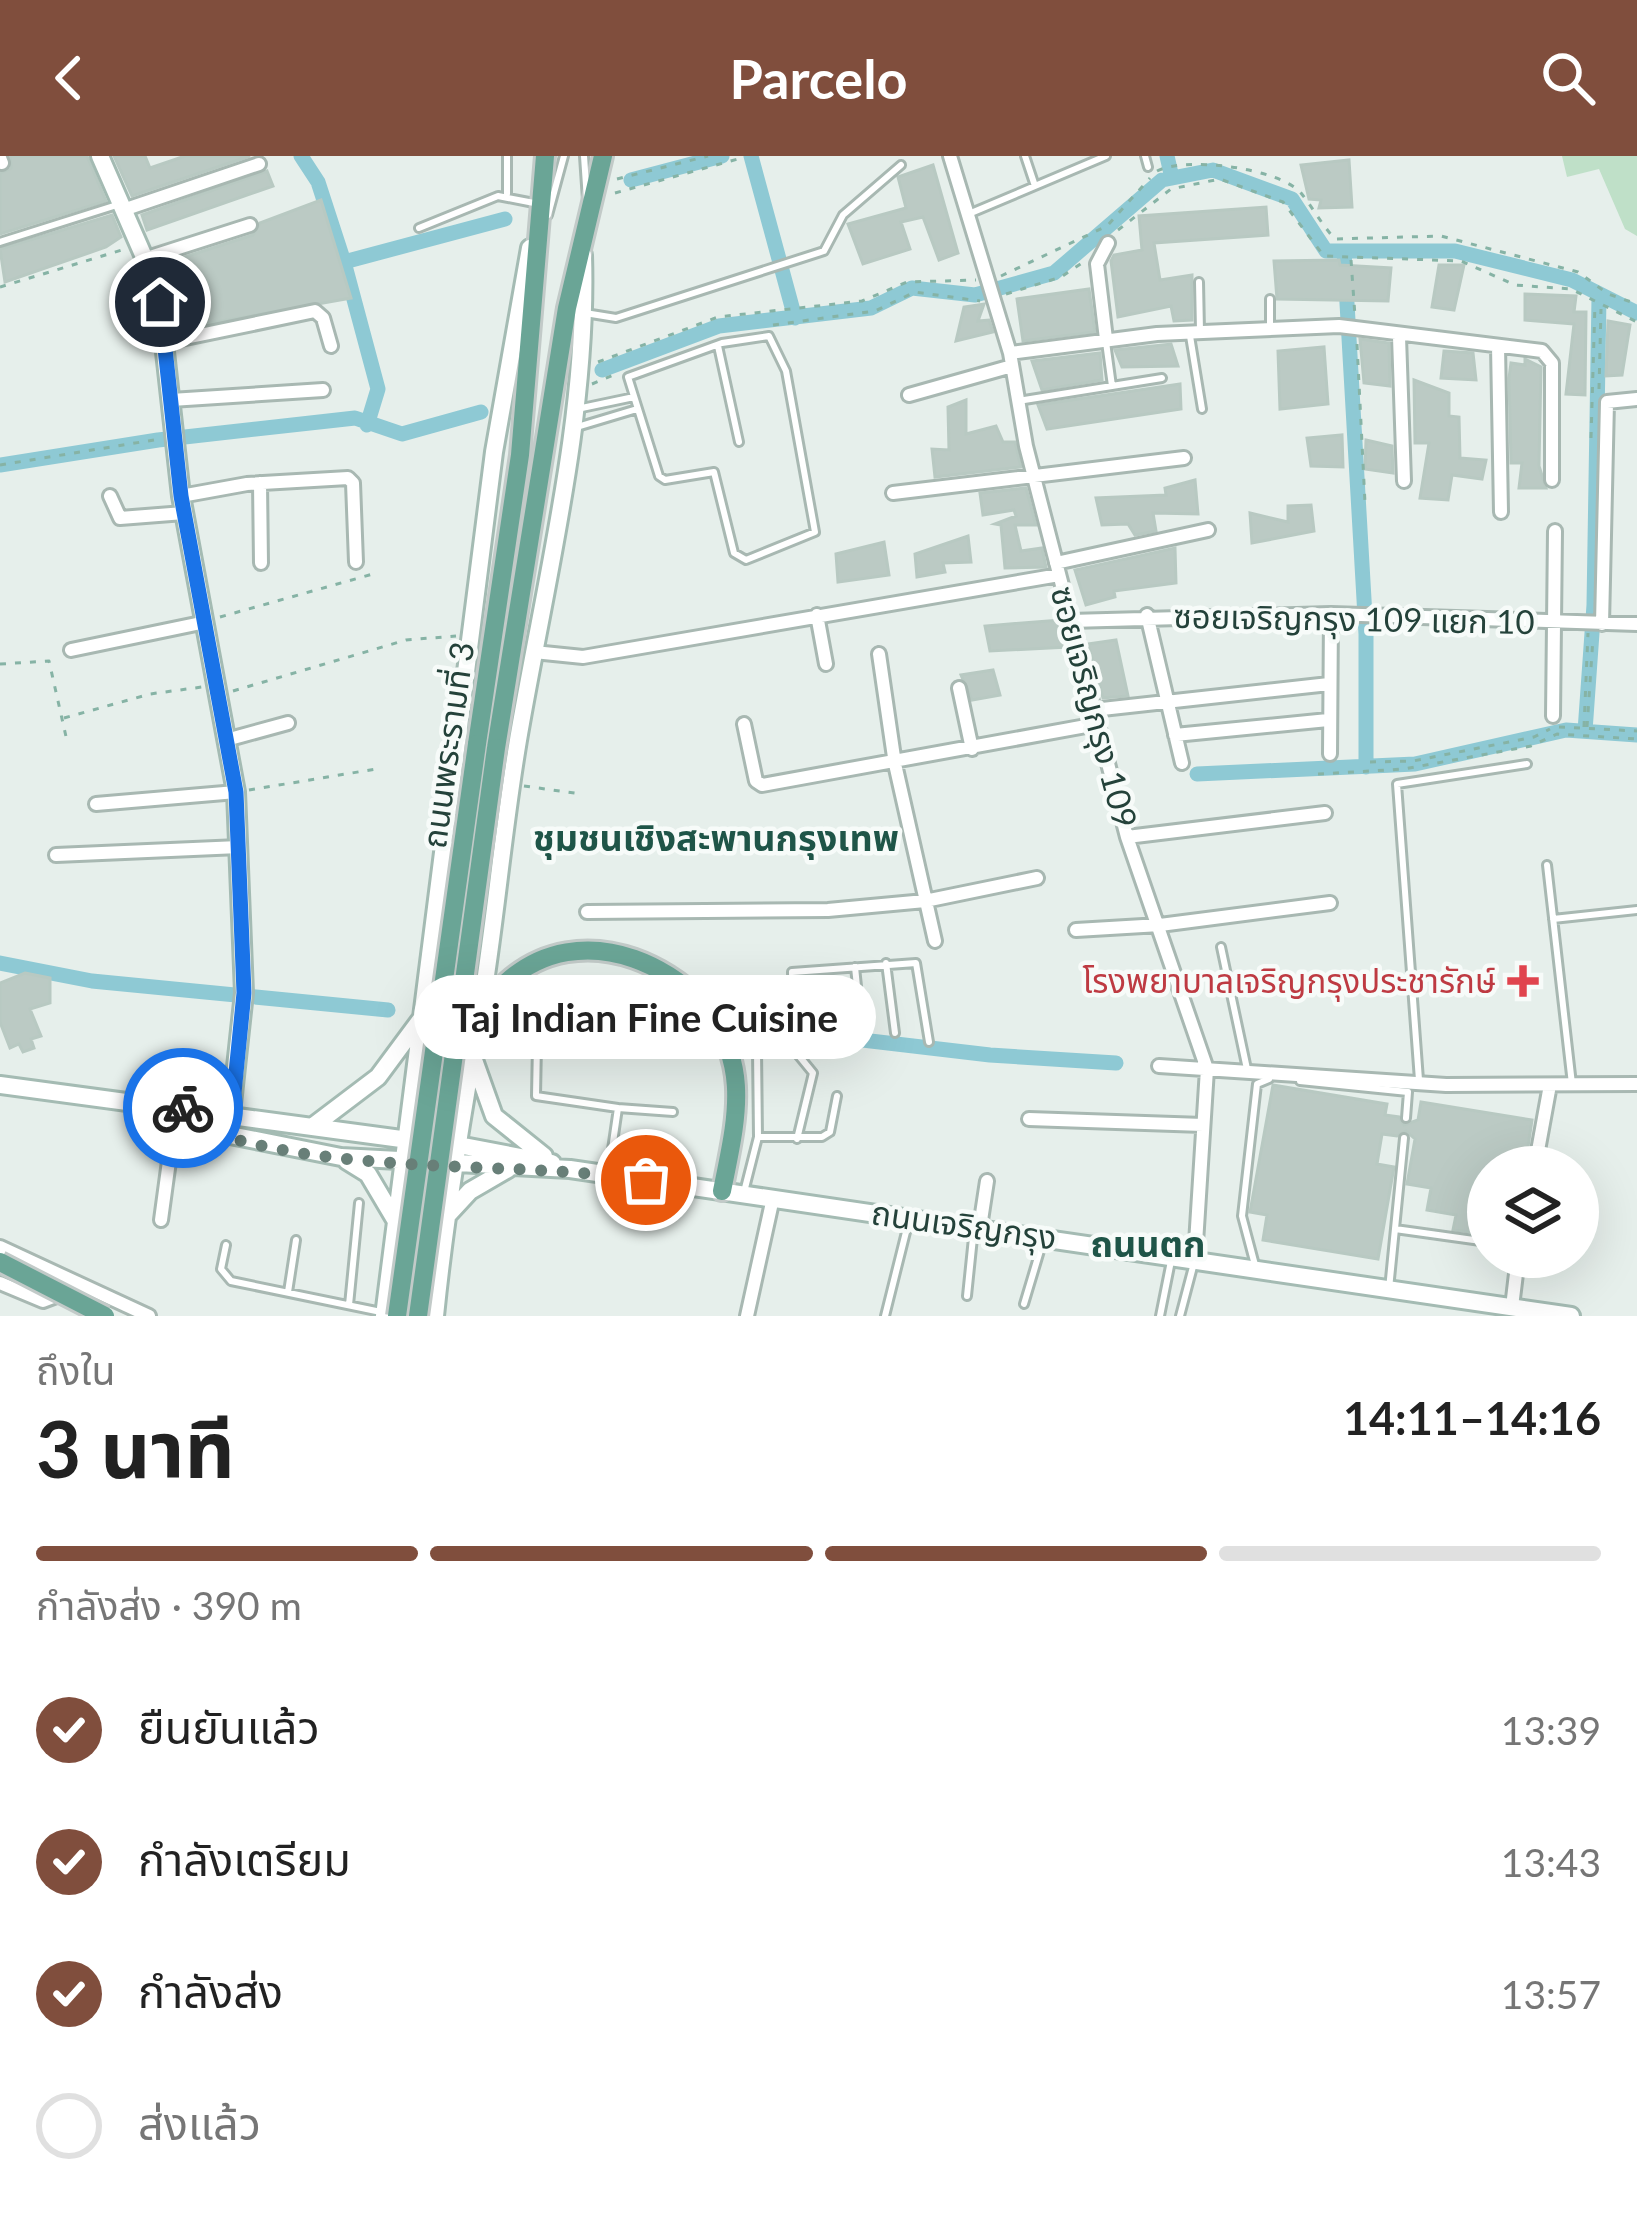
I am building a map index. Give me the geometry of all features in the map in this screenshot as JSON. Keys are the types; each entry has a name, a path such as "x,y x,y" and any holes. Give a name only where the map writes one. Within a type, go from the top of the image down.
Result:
{"main road":[{"path":"100,156 144,251 166,342 182,504 236,792 244,1000 232,1113"},
{"name":"ถนนพระรามที่ 3","path":"389,1315 494,452 545,156"},
{"name":"ถนนพระรามที่ 3","path":"389,1315 567,308 603,156"},
{"name":"ถนนพระรามที่ 3","path":"418,1316 452,1085 542,236 542,182"},
{"name":"ถนนพระรามที่ 3","path":"435,1316 454,1144 571,429 585,313 583,254"},
{"path":"432,940 437,968 455,981 469,978 485,956"},
{"path":"452,1085 489,997 519,967 551,955 608,953 658,969 700,1000 731,1047 737,1093 722,1191"},
{"path":"312,1127 378,1077 423,1016"},
{"path":"472,1053 492,1114 562,1166"},
{"name":"ถนนเจริญกรุง","path":"0,1085 168,1113 260,1143 341,1157 404,1164 562,1166"},
{"name":"ถนนเจริญกรุง","path":"168,1113 232,1113 454,1144 608,1174 1561,1315"},
{"path":"341,1157 368,1174 398,1224"},
{"path":"445,1218 470,1191 509,1168"},
{"path":"0,1262 105,1316"}],"street":[{"name":"ซอยเจริญกรุง 109","path":"950,156 1011,360 1034,476 1127,837 1207,1069 1195,1259"},
{"path":"125,206 260,164"},
{"path":"144,251 250,225"},
{"path":"1106,339 1097,264 1107,243"},
{"path":"166,342 315,311 323,318 332,346"},
{"path":"909,395 1011,360 1106,339 1195,332 1270,327 1356,329 1542,351 1552,363 1552,480"},
{"path":"1399,337 1404,481"},
{"path":"1498,346 1501,512"},
{"path":"171,400 322,390"},
{"path":"1595,624 1607,402 1637,399"},
{"path":"893,493 1184,458"},
{"path":"110,496 120,518 260,483 348,478 353,483 356,562"},
{"path":"260,483 261,563"},
{"path":"534,652 574,658 817,615 1058,569 1208,530"},
{"path":"1553,716 1555,531"},
{"path":"1330,754 1331,614"},
{"name":"ซอยเจริญกรุง 109 แยก 10","path":"1070,621 1147,615 1331,614 1637,624"},
{"path":"817,615 826,664"},
{"path":"1147,615 1182,764"},
{"path":"71,650 201,622"},
{"path":"879,654 895,764 935,941"},
{"path":"744,724 756,781 762,785 972,749 1167,700 1329,684"},
{"path":"959,688 972,749"},
{"path":"1175,735 1328,720"},
{"path":"226,740 288,723"},
{"path":"96,804 236,792"},
{"path":"1127,837 1325,813"},
{"path":"56,855 239,847"},
{"path":"587,912 828,910 925,901 1037,878"},
{"path":"1076,929 1160,925 1330,903"},
{"path":"1159,1066 1412,1084 1637,1084"},
{"path":"1538,1146 1550,1085"},
{"path":"161,1220 168,1113"},
{"path":"1029,1119 1203,1125"},
{"path":"977,1226 987,1181"},
{"path":"747,1316 773,1198"},
{"path":"0,1246 149,1316"},
{"path":"1512,1307 1515,1278"},
{"path":"0,1283 43,1301 64,1293 72,1282"}],"lane":[{"path":"507,156 507,195"},
{"path":"542,236 564,156"},
{"path":"584,156 589,214"},
{"path":"1025,156 1035,186"},
{"path":"969,214 1106,156"},
{"path":"1145,156 1148,167"},
{"path":"585,313 616,318 824,251 843,215 901,165"},
{"path":"419,228 507,195 538,204"},
{"path":"0,242 125,206"},
{"path":"1199,282 1195,332 1202,409"},
{"path":"1270,299 1270,327"},
{"path":"769,336 775,343 786,371 816,525 810,538 739,558 714,472 664,480 659,476 634,397 632,371 718,345 769,336"},
{"path":"1106,339 1112,386"},
{"path":"718,345 739,442"},
{"path":"1018,401 1162,378"},
{"path":"573,410 634,397"},
{"path":"571,429 637,410"},
{"path":"1406,1118 1412,1084 1397,784 1527,764"},
{"path":"1547,865 1572,1084"},
{"path":"1553,919 1637,910"},
{"path":"1221,947 1247,1069"},
{"path":"886,963 895,1034"},
{"path":"795,1051 805,1034 794,1020 792,972 854,965 916,963 929,1042"},
{"path":"854,965 862,1035"},
{"path":"537,1042 532,1089 536,1096 673,1112"},
{"path":"744,1193 758,1137 757,1050 764,1044 795,1051 813,1073 797,1139"},
{"path":"1256,1269 1242,1216 1257,1084 1274,1078 1412,1084"},
{"path":"758,1137 797,1139 830,1132 837,1096"},
{"path":"608,1174 618,1108"},
{"path":"1389,1289 1405,1138"},
{"path":"349,1305 359,1203"},
{"path":"885,1316 910,1217"},
{"path":"967,1296 977,1226"},
{"path":"1395,1229 1467,1238"},
{"path":"1024,1304 1044,1236"},
{"path":"288,1292 296,1240"},
{"path":"226,1245 225,1277 389,1315"},
{"path":"1160,1316 1172,1256"},
{"path":"1180,1316 1195,1259"}],"path":[{"path":"617,179 708,156"},
{"path":"1162,156 1165,166"},
{"path":"615,193 745,157"},
{"path":"756,327 862,314 915,292 984,302 991,289 1107,226 1165,166 1224,161 1299,190 1335,239 1441,236 1578,272 1608,294 1637,304"},
{"path":"1107,243 1148,201 1171,188 1220,179 1283,202 1324,256 1461,261 1515,286 1571,289 1637,322"},
{"path":"0,287 144,251"},
{"path":"597,362 718,317 862,301 907,282 991,289 1061,277 1090,256"},
{"path":"1351,256 1365,503"},
{"path":"600,380 622,372"},
{"path":"0,465 174,443"},
{"path":"201,622 374,574"},
{"path":"64,718 159,692 217,692 406,640 470,636"},
{"path":"0,664 49,661 67,741"},
{"path":"1370,762 1413,760 1534,737 1554,728 1637,731"},
{"path":"1318,774 1404,769 1531,746 1557,734 1637,740"},
{"path":"236,792 382,768"},
{"path":"511,784 581,794"},
{"path":"519,986 622,981"}],"green space":[{"path":"1562,156 1637,156 1637,236 1625,229 1599,169 1567,177"}],"building":[{"path":"10,156 87,156 106,201 0,234 0,173 11,168"},
{"path":"114,156 145,156 150,168 185,156 250,156 132,196"},
{"path":"1349,160 1352,207 1319,208 1321,200 1309,199 1301,165"},
{"path":"933,165 958,253 939,260 923,217 901,222 910,249 863,264 848,224 906,208 898,177"},
{"path":"267,171 273,186 147,230 142,215"},
{"path":"321,200 351,298 177,329 176,315 181,314 166,263 253,235 260,223"},
{"path":"1266,207 1268,235 1154,243 1160,280 1192,275 1192,320 1174,321 1171,306 1118,317 1111,261 1114,255 1142,250 1139,216"},
{"path":"112,215 121,237 106,247 5,282 0,249"},
{"path":"1339,260 1340,265 1391,268 1388,301 1277,299 1274,261"},
{"path":"1439,265 1464,265 1454,310 1432,307"},
{"path":"1089,289 1095,332 1023,341 1017,299"},
{"path":"1525,294 1576,296 1574,312 1586,312 1585,395 1566,394 1574,324 1525,320"},
{"path":"984,304 978,321 989,320 993,332 956,341 964,307"},
{"path":"1608,321 1630,325 1622,375 1606,376"},
{"path":"1360,339 1389,343 1390,386 1364,383"},
{"path":"1171,344 1178,366 1122,367 1115,350"},
{"path":"1324,347 1328,404 1280,409 1278,351"},
{"path":"1444,351 1473,353 1476,380 1441,378"},
{"path":"1100,353 1102,380 1042,390 1032,361"},
{"path":"1525,359 1541,367 1539,466 1546,488 1519,488 1522,463 1511,463 1511,363 1525,365"},
{"path":"1414,380 1449,393 1449,416 1459,417 1460,458 1486,460 1482,479 1452,475 1448,500 1420,498 1429,443 1415,443"},
{"path":"1180,384 1181,409 1047,429 1038,405"},
{"path":"966,400 966,434 996,426 1003,442 1015,442 1021,467 935,477 932,449 949,450 948,407"},
{"path":"1342,435 1343,467 1311,466 1307,438"},
{"path":"1366,440 1392,446 1393,473 1365,469"},
{"path":"1195,480 1198,514 1153,513 1156,531 1135,535 1128,524 1102,525 1096,498 1166,495 1165,488"},
{"path":"1026,488 1036,525 1015,525 1021,551 1042,548 1046,567 1005,568 1001,525 995,524 1016,516 1014,510 983,515 980,493"},
{"path":"1311,505 1314,531 1252,543 1250,513 1288,522 1288,506"},
{"path":"968,536 971,562 943,563 945,572 917,577 915,554"},
{"path":"884,542 889,575 838,582 836,554"},
{"path":"1175,548 1176,583 1114,591 1115,597 1086,605 1075,570"},
{"path":"1060,620 1067,647 990,651 985,626"},
{"path":"1116,640 1128,696 1103,698 1088,644"},
{"path":"993,670 1000,695 972,700 961,675"},
{"path":"25,973 50,978 50,1003 30,1009 41,1036 31,1039 34,1048 23,1052 19,1044 10,1048 0,1022 0,983"},
{"path":"1273,1085 1387,1104 1385,1115 1399,1117 1404,1125 1418,1120 1421,1102 1532,1120 1528,1146 1467,1146 1467,1232 1453,1230 1456,1215 1427,1210 1431,1188 1407,1184 1415,1139 1406,1131 1397,1136 1382,1134 1377,1164 1394,1167 1378,1259 1263,1240 1267,1215 1250,1212"}],"waterway":[{"path":"301,156 318,182 344,262"},
{"path":"631,180 722,156"},
{"path":"751,156 795,318"},
{"path":"1167,156 1172,178"},
{"path":"602,370 719,326 871,308 912,288 975,295 1054,273 1162,180 1213,170 1292,199 1326,251 1455,251 1572,280 1637,313"},
{"path":"367,425 378,389 344,262 505,219"},
{"path":"1344,251 1366,634 1366,767"},
{"path":"1585,731 1594,605 1599,297"},
{"path":"0,465 158,440 355,418 402,434 481,412"},
{"path":"1197,774 1415,764 1566,730 1637,735"},
{"path":"0,963 92,981 388,1010"},
{"path":"505,1017 658,1016 990,1055 1116,1063"}],"way so far":[{"path":"183,1108 161,1109 175,1118 260,1143 341,1157 404,1164 570,1169 646,1180"}],"place":[{"name":"โรงพยาบาลเจริญกรุงประชารักษ์","path":"1523,981"},
{"name":"Taj Indian Fine Cuisine","path":"646,1180"}],"district":[{"name":"ชุมชนเชิงสะพานกรุงเทพ","path":"716,838"},
{"name":"ถนนตก","path":"1148,1244"}],"route":[{"path":"160,302 181,496 236,792 242,903 244,993 232,1113 183,1108"}]}
